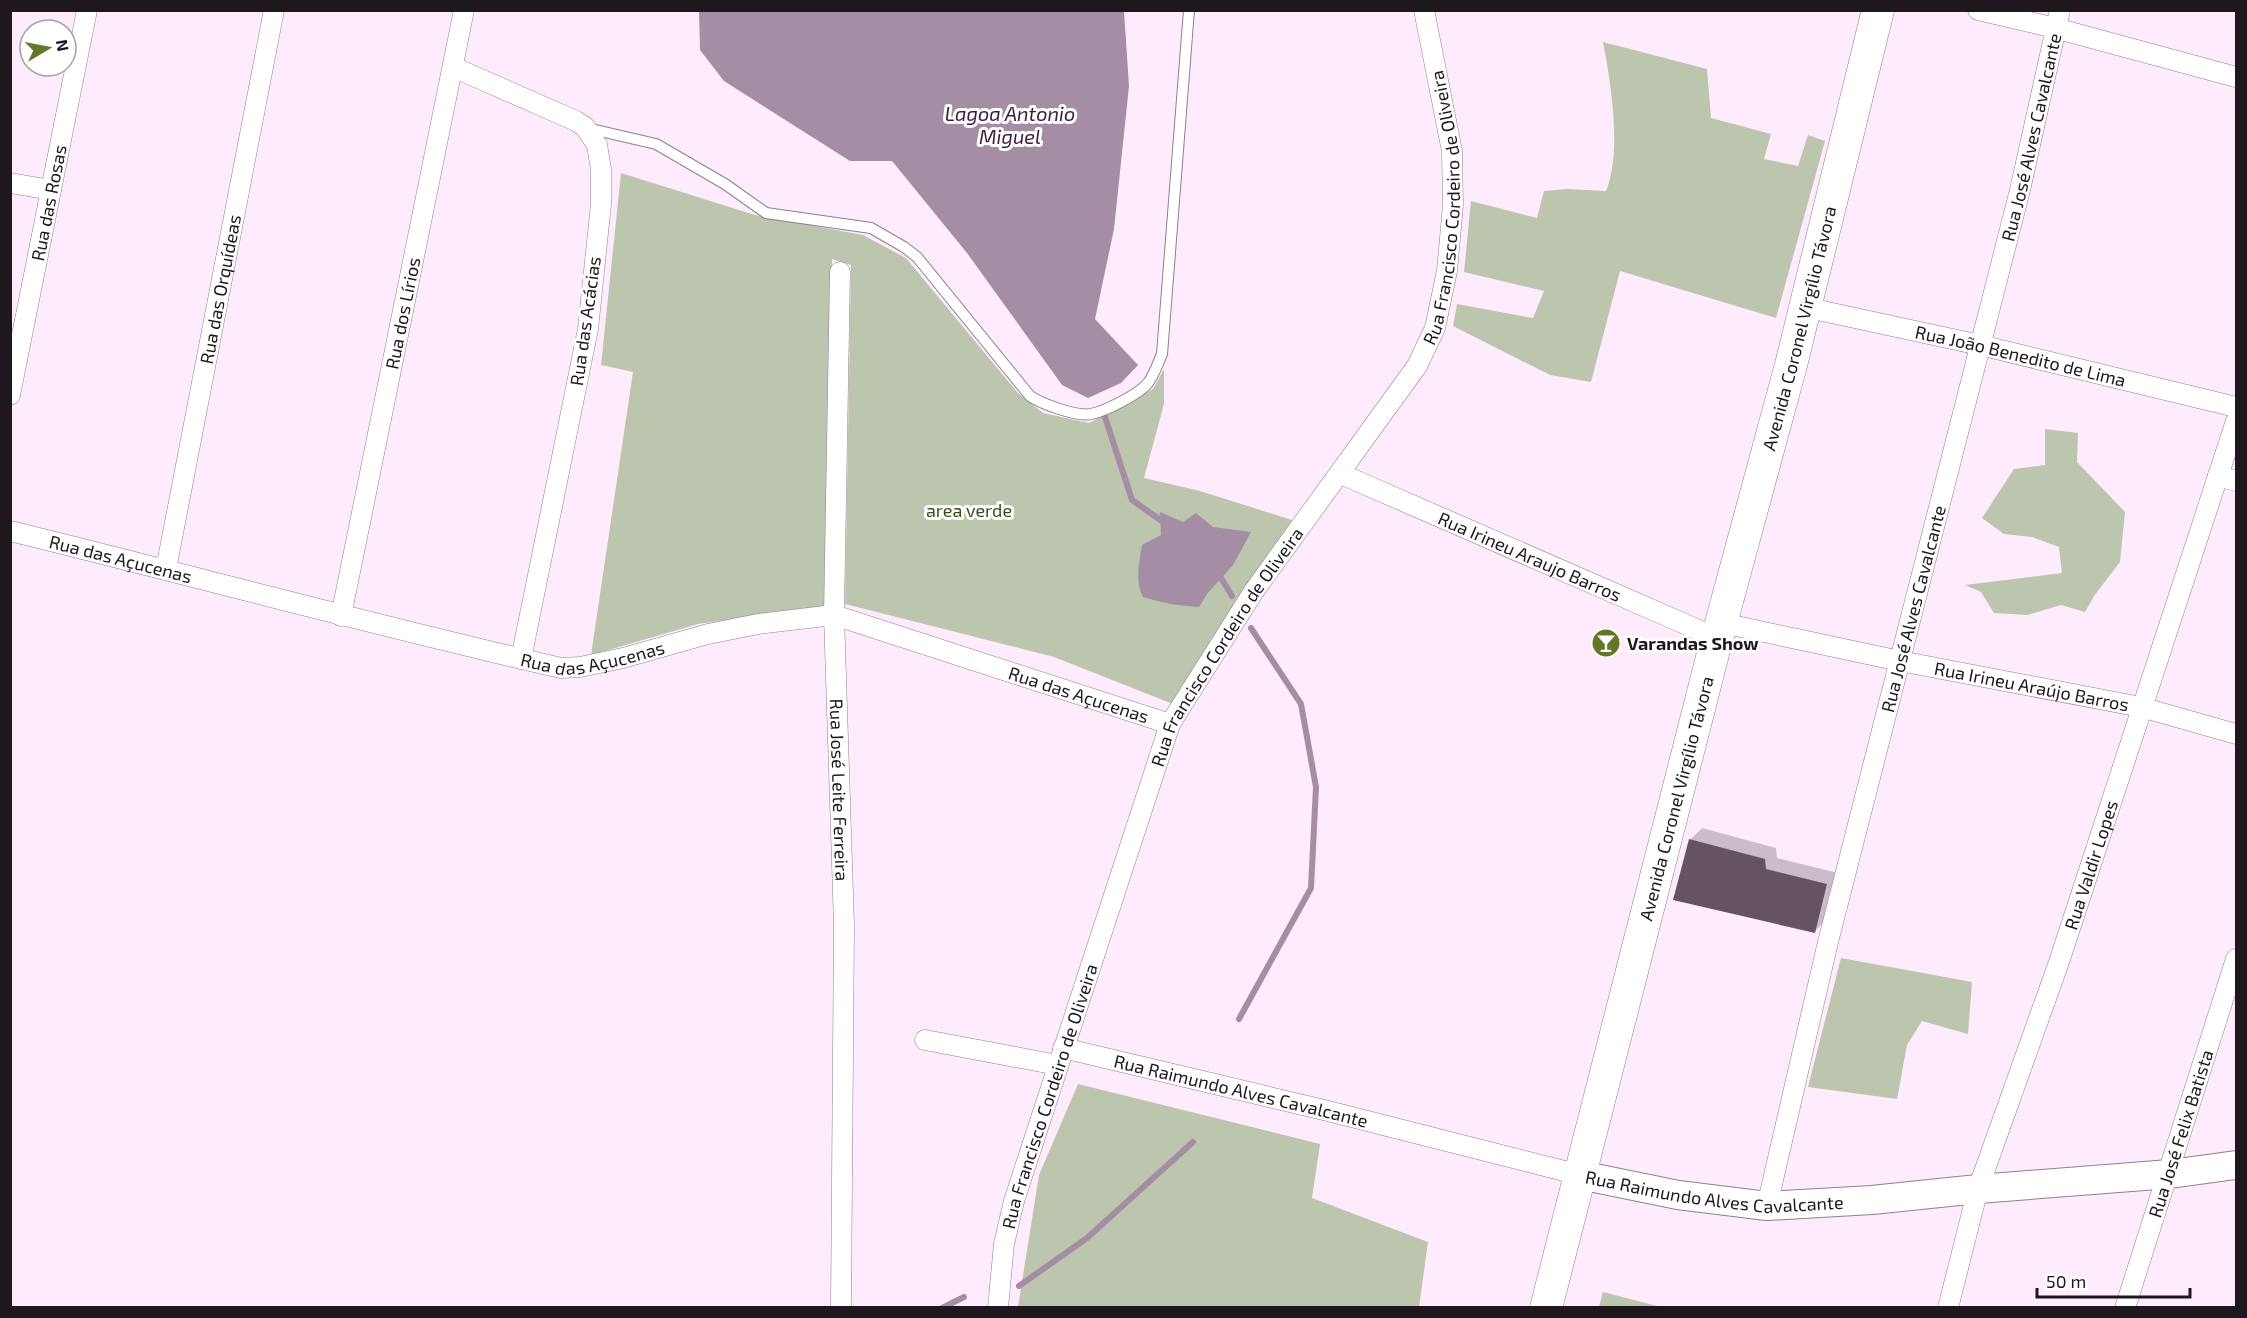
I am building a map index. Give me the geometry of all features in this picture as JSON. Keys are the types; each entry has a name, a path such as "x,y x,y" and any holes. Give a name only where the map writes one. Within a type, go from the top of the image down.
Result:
{"main road":[{"name":"Avenida Coronel Virgílio Távora","path":"1546,1308 1720,631 1791,365 1878,10"}],"street":[{"name":"Rua das Rosas","path":"10,395 87,10"},
{"name":"Rua das Orquídeas","path":"166,569 274,10"},
{"name":"Rua dos Lírios","path":"341,616 464,10"},
{"name":"Rua Francisco Cordeiro de Oliveira","path":"998,1308 1004,1244 1014,1200 1170,724 1254,591 1341,474 1417,366 1435,328 1447,271 1453,205 1452,151 1424,10"},
{"path":"1978,10 2057,19 2236,77"},
{"name":"Rua José Alves Cavalcante","path":"1767,1206 1828,942 2020,190 2057,19"},
{"path":"453,67 585,127"},
{"name":"Rua das Acácias","path":"521,659 588,328 601,204 601,169 597,145 585,127"},
{"path":"10,183 51,190"},
{"name":"Rua José Leite Ferreira","path":"840,272 834,615 844,925 841,1308"},
{"name":"Rua João Benedito de Lima","path":"1804,307 1980,345 2236,407"},
{"name":"Rua Valdir Lopes","path":"1948,1308 1978,1189 2059,962 2141,707 2227,479 2236,421"},
{"name":"Rua Irineu Araujo Barros","path":"1341,474 1720,631"},
{"name":"Rua das Açucenas","path":"10,531 166,569 341,616 561,668 580,667 650,651 708,634 758,624 834,615 1170,724"},
{"name":"Rua Irineu Araújo Barros","path":"1720,631 1900,661 2141,707 2236,734"},
{"name":"Rua José Felix Batista","path":"2125,1308 2170,1174 2236,959"},
{"name":"Rua Raimundo Alves Cavalcante","path":"925,1040 1060,1057 1336,1112 1580,1175 1678,1195 1767,1206 1872,1200 2170,1174 2236,1165"}],"lane":[{"path":"585,127 656,144 725,184 766,213 871,228 918,257 1030,396 1040,402 1082,414 1091,414 1123,401 1147,384 1162,354 1189,10"}],"green space":[{"path":"1603,42 1707,69 1711,118 1771,134 1764,159 1798,166 1808,135 1825,141 1776,318 1620,271 1591,382 1550,375 1453,326 1457,304 1533,318 1544,291 1464,272 1471,201 1537,218 1544,191 1567,189 1606,191 1613,157 1614,117"},
{"name":"area verde","path":"621,173 755,215 863,235 906,258 1017,392 1043,413 1089,423 1153,389 1164,369 1164,404 1144,478 1200,491 1292,520 1173,704 1054,657 845,604 851,265 832,259 825,606 698,624 591,655 633,372 601,365"},
{"path":"2045,429 2078,433 2077,462 2125,512 2120,562 2094,596 2085,612 2061,605 2027,615 1994,613 1981,592 1965,585 2062,573 2059,547 2032,537 2004,534 1982,518 2014,469 2045,465"},
{"path":"1841,958 1972,982 1968,1034 1922,1021 1907,1045 1897,1099 1808,1087"},
{"path":"1078,1084 1320,1144 1312,1198 1428,1242 1419,1307 1018,1307 1039,1175"},
{"path":"1603,1292 1661,1307 1599,1307"}],"water":[{"name":"Lagoa Antonio Miguel","path":"699,11 1124,11 1129,86 1114,229 1095,319 1138,365 1121,383 1088,398 1062,385 967,253 892,161 850,161 724,81 700,50"},
{"path":"1160,512 1183,522 1196,513 1213,527 1251,532 1233,565 1207,594 1199,607 1171,604 1143,597 1138,572 1142,545 1161,535"}],"building":[{"path":"1689,839 1765,859 1766,869 1827,884 1815,933 1673,900"}],"waterway":[{"path":"1105,417 1132,500 1166,524"},
{"path":"1218,573 1232,596"},
{"path":"1239,1019 1311,888 1316,787 1301,704 1251,628"},
{"path":"1019,1286 1087,1238 1193,1142"},
{"path":"942,1308 964,1297"}],"place":[{"name":"Varandas Show","path":"1606,643"}]}
